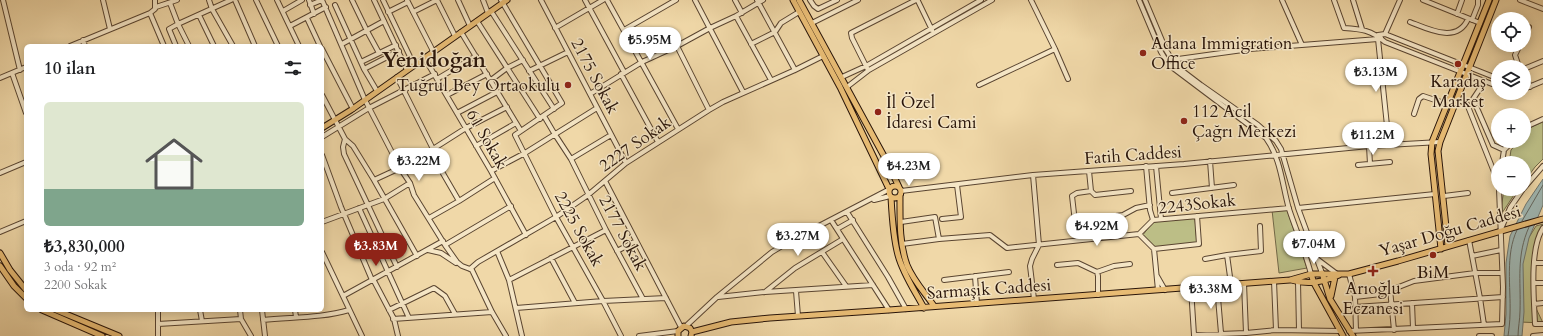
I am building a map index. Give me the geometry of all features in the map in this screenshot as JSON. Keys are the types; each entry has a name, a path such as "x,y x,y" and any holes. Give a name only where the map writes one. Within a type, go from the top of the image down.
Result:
{"main road":[{"path":"793,0 866,138 890,193 898,254 904,272 924,308"},
{"path":"799,0 885,158 900,191 902,244 907,265 914,279 934,306"},
{"path":"1441,248 1431,154 1432,142 1489,0"},
{"path":"1448,246 1444,196 1438,151 1440,142 1496,0"},
{"path":"324,127 408,70 424,57 490,12 503,1"},
{"path":"890,193 894,186 900,191"},
{"path":"890,193 896,198 900,191"},
{"name":"Yaşar Doğu Caddesi","path":"1290,280 1310,274 1349,274 1543,219"},
{"path":"0,254 24,288"},
{"path":"0,266 14,286 24,296"},
{"path":"1322,273 1330,299 1351,334"},
{"path":"1310,274 1342,334"},
{"path":"1290,280 1314,283 1325,281 1338,275"},
{"path":"1330,299 1332,285 1338,275"},
{"name":"Sarmaşık Caddesi","path":"692,334 731,322 1290,280"},
{"path":"47,312 102,336"},
{"path":"61,312 119,336"},
{"path":"679,332 690,328 692,334"}],"street":[{"path":"3,0 20,70"},
{"path":"103,0 110,29"},
{"path":"155,0 156,7"},
{"path":"74,44 150,13 156,7 177,0"},
{"path":"209,0 212,9 232,44"},
{"path":"175,44 169,30 178,24 231,0"},
{"path":"234,0 254,44"},
{"path":"256,0 277,44"},
{"path":"277,0 298,44"},
{"path":"283,11 302,0"},
{"path":"314,14 309,2 322,0 365,100 400,168 410,183 414,195 444,243 462,266"},
{"path":"352,0 379,53"},
{"path":"374,0 408,70"},
{"path":"382,0 414,65"},
{"path":"413,12 437,0 455,36"},
{"path":"458,0 470,26"},
{"path":"483,0 554,109"},
{"name":"2175 Sokak","path":"541,0 626,163"},
{"path":"585,0 658,142"},
{"path":"555,28 603,0"},
{"path":"607,0 678,129"},
{"path":"624,30 676,0"},
{"path":"695,0 743,92"},
{"path":"735,0 742,13"},
{"path":"590,94 642,62 742,13 758,1 763,0"},
{"path":"810,0 814,7 818,9 837,0"},
{"path":"812,22 858,0"},
{"path":"867,68 851,34 916,0 918,1 932,28 932,34"},
{"path":"847,87 867,68 981,0"},
{"path":"842,77 867,68 992,0"},
{"path":"1031,0 1068,79"},
{"path":"1139,0 1161,52 1169,66 1266,138 1276,155 1289,208 1307,259 1310,274"},
{"path":"1145,0 1171,60 1176,66 1268,132 1281,149 1298,208 1322,273"},
{"path":"1282,0 1302,46"},
{"path":"1334,0 1344,28 1362,28 1385,42 1491,84"},
{"path":"1353,0 1362,28"},
{"path":"1171,60 1250,49 1302,46 1379,38 1385,34 1400,0"},
{"path":"1423,0 1480,23"},
{"path":"1457,14 1462,0"},
{"path":"1410,22 1437,32 1447,33 1461,29 1465,27 1470,20 1478,4 1478,0"},
{"path":"1520,0 1543,9"},
{"path":"388,12 408,1 434,51"},
{"path":"461,32 521,131 554,109 562,103 503,1"},
{"path":"758,1 796,70"},
{"path":"170,3 188,44"},
{"path":"335,5 364,69 377,91"},
{"path":"290,26 326,8"},
{"path":"751,44 775,32 781,23 799,12"},
{"path":"150,13 163,44"},
{"path":"199,15 213,44"},
{"path":"736,16 771,80"},
{"path":"307,18 319,44"},
{"path":"342,44 384,21"},
{"path":"477,21 540,119"},
{"path":"1385,34 1491,76"},
{"path":"1379,38 1390,145"},
{"path":"83,40 84,44"},
{"path":"361,62 396,45"},
{"path":"677,46 708,110"},
{"path":"979,85 1055,49"},
{"path":"364,69 399,51"},
{"path":"529,71 568,52"},
{"path":"324,53 352,109"},
{"path":"437,79 476,56"},
{"name":"2227 Sokak","path":"470,269 478,262 556,217 605,181 626,163 708,110 743,92 796,70 823,56"},
{"name":"61 Sokak","path":"424,57 491,171 526,235"},
{"path":"491,80 507,68 522,60"},
{"path":"1531,66 1543,61"},
{"path":"0,78 24,68"},
{"path":"12,73 24,107"},
{"path":"324,136 369,108 435,74"},
{"path":"447,95 487,74"},
{"path":"397,77 432,150 459,201"},
{"path":"1467,104 1474,99 1485,81"},
{"path":"1531,87 1543,81"},
{"path":"457,113 497,92"},
{"path":"1414,114 1420,99 1423,96 1447,104"},
{"path":"324,99 338,127 345,138 353,146 374,180 416,256"},
{"path":"1457,99 1467,104 1491,164"},
{"path":"1474,99 1493,145 1504,150 1503,156"},
{"path":"374,180 400,168 466,128 507,107"},
{"path":"491,171 525,153 554,133 597,108"},
{"name":"2177 Sokak","path":"544,116 571,159 606,230 643,299"},
{"path":"1531,125 1543,119"},
{"path":"476,146 516,123"},
{"name":"2225 Sokak","path":"521,131 515,135 556,217 604,301 621,336"},
{"path":"571,159 611,135"},
{"path":"345,138 343,147 344,154 397,267"},
{"name":"Fatih Caddesi","path":"900,191 1033,176 1283,155 1369,146 1440,142"},
{"path":"1369,146 1370,164"},
{"path":"324,160 372,280 393,318 398,336"},
{"path":"1210,161 1212,188"},
{"path":"1358,165 1390,162"},
{"path":"0,173 24,163"},
{"path":"1146,166 1153,220"},
{"path":"1156,166 1161,219"},
{"path":"1531,180 1543,166"},
{"path":"1089,171 1091,191 1095,195 1131,191"},
{"path":"1033,176 1039,245 1030,266 1034,299"},
{"path":"429,218 495,178"},
{"path":"605,181 666,298 679,332"},
{"path":"324,221 384,199 410,183"},
{"path":"942,219 961,217 957,185"},
{"path":"1172,193 1234,185"},
{"path":"1075,222 1072,196 1077,193 1091,191"},
{"path":"639,336 679,332 717,297 772,252 866,202 890,193"},
{"path":"1444,196 1468,193"},
{"path":"1298,208 1435,194"},
{"path":"1351,334 1356,331 1502,324 1503,297 1499,196"},
{"path":"1500,231 1510,208 1518,196"},
{"path":"1095,219 1123,215 1136,208 1150,205"},
{"path":"343,296 511,206"},
{"path":"359,208 409,318"},
{"name":"2243Sokak","path":"1139,234 1153,220 1289,208"},
{"path":"847,212 906,309"},
{"path":"1154,249 1199,244 1197,216"},
{"path":"901,222 935,217 939,239"},
{"path":"831,220 889,310"},
{"path":"837,229 853,220"},
{"path":"0,232 24,222"},
{"path":"1205,259 1261,251 1260,226"},
{"path":"1543,228 1537,243 1534,263 1535,324 1543,324"},
{"path":"509,280 606,230"},
{"path":"902,244 939,239 990,235 1007,248 1139,234 1154,249 1158,290"},
{"path":"765,292 795,268 843,239"},
{"path":"1469,240 1484,325"},
{"path":"617,251 636,241"},
{"path":"1537,243 1543,242"},
{"path":"428,250 441,253 462,266 472,270 492,312 506,336"},
{"path":"1472,256 1501,250"},
{"path":"498,251 509,280 522,336"},
{"path":"822,252 846,286"},
{"path":"1227,255 1231,284"},
{"path":"324,256 362,336"},
{"path":"551,258 575,303"},
{"path":"1317,259 1338,275"},
{"path":"1534,263 1543,263"},
{"path":"1057,265 1078,264 1097,272 1114,266 1130,264"},
{"path":"944,280 1009,272"},
{"path":"1097,272 1098,295"},
{"path":"1355,297 1381,294 1390,289 1414,281 1475,273 1502,272"},
{"path":"1349,274 1355,297 1356,331"},
{"path":"1157,275 1165,290"},
{"path":"975,276 977,304"},
{"path":"1274,281 1276,330"},
{"path":"1298,282 1299,330"},
{"path":"1244,283 1246,333"},
{"path":"1535,283 1543,283"},
{"path":"717,297 765,292 873,285"},
{"path":"1217,286 1221,333"},
{"path":"389,310 434,288 445,296 455,314"},
{"path":"1191,288 1194,335 1276,330 1299,330 1342,334"},
{"path":"1390,289 1394,330"},
{"path":"796,290 798,316"},
{"path":"1355,307 1503,297"},
{"path":"516,308 666,298"},
{"path":"1412,303 1413,328"},
{"path":"1534,304 1543,303"},
{"path":"263,320 337,313 349,310"},
{"path":"158,312 158,336"},
{"path":"200,312 202,321"},
{"path":"240,312 241,319 251,336"},
{"path":"262,312 265,336"},
{"path":"296,312 296,317"},
{"path":"393,318 492,312"},
{"path":"158,324 241,319"},
{"path":"1533,336 1543,335"},
{"path":"1479,336 1492,336"}],"green space":[{"path":"1543,122 1543,159 1531,172 1531,156 1510,156 1513,148 1531,148 1531,127"},
{"path":"1503,196 1513,196 1500,216"},
{"path":"1272,210 1287,210 1307,268 1279,273"},
{"path":"1195,218 1197,243 1156,248 1142,236 1153,222"},
{"path":"1543,224 1536,246 1534,304 1543,323 1520,322 1520,276 1525,244 1536,226"}],"water":[{"path":"1543,179 1543,205 1529,238 1523,264 1524,312 1522,336 1504,336 1506,314 1506,263 1510,236 1526,204"}],"place":[{"name":"Adana Immigration Office","path":"1143,53"},
{"name":"Karadaş Market","path":"1458,64"},
{"name":"Tuğrul Bey Ortaokulu","path":"568,85"},
{"name":"İl Özel İdaresi Cami","path":"878,112"},
{"name":"112 Acil Çağrı Merkezi","path":"1184,121"},
{"name":"BiM","path":"1433,255"},
{"name":"Arıoğlu Eczanesi","path":"1373,271"}],"district":[{"name":"Yenidoğan","path":"434,60"}]}
